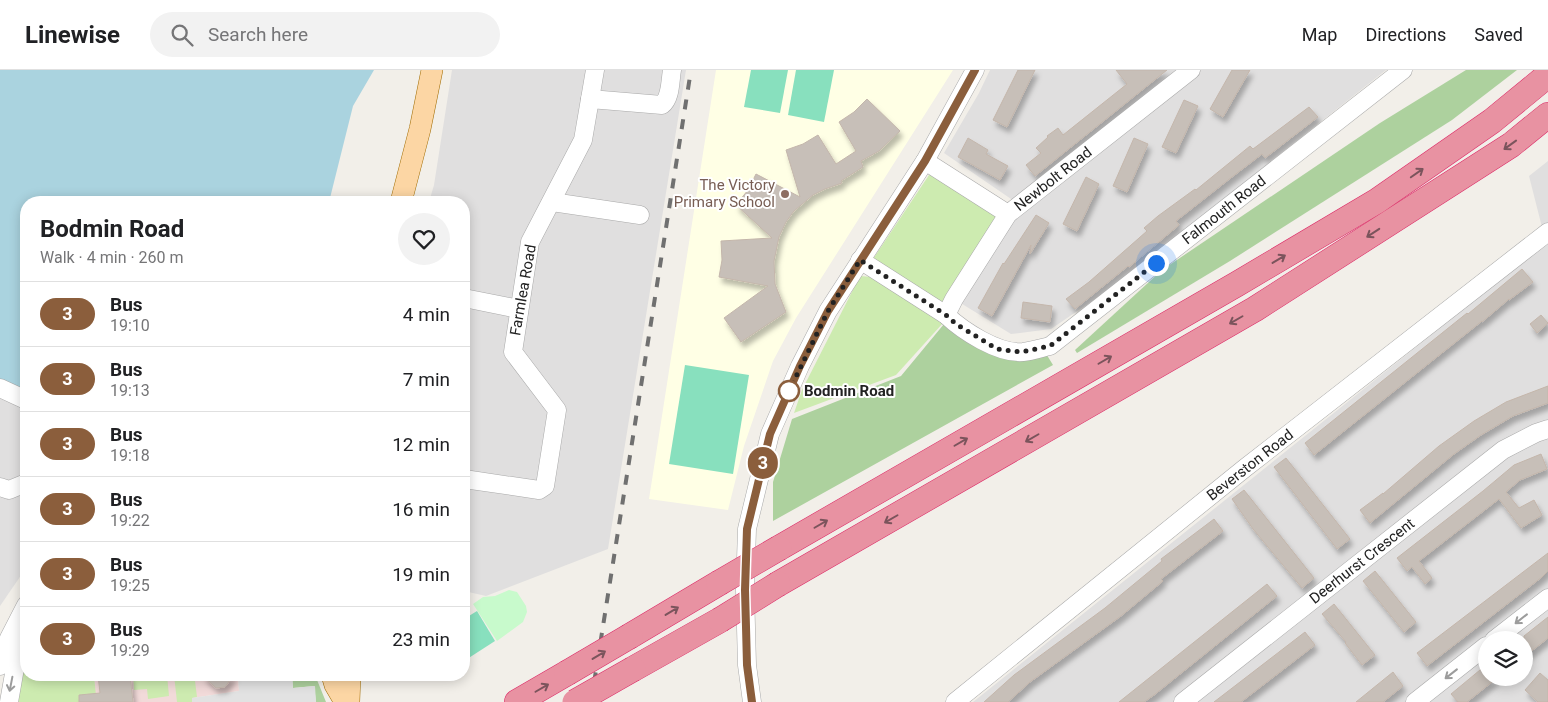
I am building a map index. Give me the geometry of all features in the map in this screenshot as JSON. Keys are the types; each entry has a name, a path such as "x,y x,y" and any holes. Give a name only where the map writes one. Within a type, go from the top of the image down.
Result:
{"highway":[{"path":"517,702 778,548 1237,284 1377,201 1492,121 1548,75"},
{"path":"576,702 1255,309 1511,145 1548,115"}],"main road":[{"path":"403,196 420,129 432,70"},
{"path":"334,681 345,702"},
{"path":"349,702 350,681"}],"street":[{"name":"Farmlea Road","path":"470,480 539,490 545,486 557,410 514,352 519,309 530,242 583,140 595,70"},
{"path":"590,99 662,106 666,102 672,70"},
{"path":"752,702 747,665 745,599 747,529 770,434 820,326 860,260 925,161 975,70"},
{"name":"Newbolt Road","path":"946,315 954,299 1008,214 1191,70"},
{"name":"Falmouth Road","path":"860,260 997,349 1021,352 1050,346 1400,71"},
{"path":"925,161 1008,214"},
{"path":"552,202 640,215"},
{"name":"Beverston Road","path":"955,702 1245,468 1548,232"},
{"path":"470,299 519,309"},
{"path":"0,388 20,397"},
{"name":"Deerhurst Crescent","path":"1190,700 1503,450 1548,429"},
{"path":"0,487 9,490 20,485"},
{"path":"1506,631 1548,598"},
{"path":"0,666 9,638 20,617"},
{"path":"9,702 14,668 20,650"},
{"path":"1415,702 1433,696 1478,654"}],"shaded area":[{"path":"452,70 686,70 608,549 486,596 470,592 470,196 431,196"},
{"name":"The Victory Primary School","path":"716,70 953,70 796,318 773,361 744,446 728,510 649,499"},
{"path":"990,70 1386,70 1114,286 1051,329 1011,334 954,299 1020,205 944,153 979,93"},
{"path":"1548,161 1548,702 973,702 1546,243 1529,176"},
{"path":"0,393 20,403 20,577 0,606"},
{"path":"94,681 238,681 239,691 192,698 192,702 50,702 95,691"},
{"path":"238,681 292,681 293,688 315,686 316,702 192,702 192,698 239,691"}],"green space":[{"path":"751,70 788,70 780,113 744,107"},
{"path":"796,70 834,70 824,122 788,115"},
{"path":"1466,70 1517,70 1452,120 1230,261 1077,353 1075,350 1162,270 1380,123"},
{"path":"931,172 996,215 998,222 943,306 871,262"},
{"path":"860,276 872,277 943,323 896,375 794,413 802,390"},
{"path":"944,324 1045,352 1053,365 773,521 773,482 792,419 901,376"},
{"path":"685,365 749,375 733,474 669,464"},
{"path":"509,590 517,592 526,606 527,612 523,622 497,641 473,604 483,597 495,596"},
{"path":"477,611 495,641 470,657 470,615"},
{"path":"21,681 95,681 96,696 90,702 17,702"},
{"path":"133,681 168,681 169,696 148,699 147,689 134,690"},
{"path":"175,681 195,681 197,697 192,698 192,702 177,702"},
{"path":"292,681 317,681 326,702 316,702 314,686 293,688"}],"water":[{"path":"0,70 374,70 353,106 330,196 20,196 20,394 0,384"}],"building":[{"path":"1018,70 1035,70 1007,127 993,120"},
{"path":"1116,70 1167,70 1035,176 1026,165 1041,153 1036,148 1047,136 1058,128 1063,135 1127,84"},
{"path":"1232,70 1250,70 1223,117 1210,109"},
{"path":"867,99 900,131 879,151 861,161 863,167 841,181 842,183 813,195 794,211 779,237 774,261 775,284 786,312 741,342 724,318 768,286 719,277 722,260 721,241 772,238 736,205 748,190 756,174 800,197 786,150 803,144 818,135 836,164 856,151 839,122 854,112"},
{"path":"1184,100 1198,106 1176,153 1162,147"},
{"path":"1309,107 1318,117 1265,158 1262,154 1176,221 1179,225 1129,267 1075,309 1066,299 1089,282 1147,231 1144,228 1158,216 1196,190 1250,146 1253,149"},
{"path":"968,138 988,150 986,154 1008,166 1000,180 958,157"},
{"path":"1134,138 1148,144 1127,192 1113,186"},
{"path":"1086,177 1099,184 1077,231 1063,224"},
{"path":"1036,215 1049,223 1030,254 1031,245 992,316 978,308 1003,263"},
{"path":"1522,269 1533,282 1509,299 1314,455 1305,443"},
{"path":"1023,302 1052,306 1050,322 1021,318"},
{"path":"1541,315 1548,323 1537,333 1530,324"},
{"path":"1548,386 1548,403 1513,416 1481,435 1454,454 1370,523 1360,510 1383,494 1439,446 1474,421 1506,402"},
{"path":"1541,454 1547,469 1520,480 1506,492 1519,508 1534,500 1542,515 1521,528 1499,499 1419,561 1432,578 1425,584 1412,567 1407,571 1397,558 1514,465"},
{"path":"1286,458 1350,539 1337,549 1274,467"},
{"path":"1244,490 1314,578 1302,588 1253,529 1232,499"},
{"path":"1214,519 1223,531 1161,579 1163,581 1121,616 1030,682 1008,702 984,702 1014,675 1105,608 1162,561 1161,559"},
{"path":"1548,553 1548,571 1542,577 1427,666 1417,653"},
{"path":"1375,571 1416,622 1404,632 1363,581"},
{"path":"1267,584 1277,596 1154,695 1144,702 1119,702"},
{"path":"1334,604 1375,655 1362,665 1346,642 1322,614"},
{"path":"1548,617 1548,638 1533,650 1533,631 1530,631"},
{"path":"1305,632 1315,645 1241,702 1214,702"},
{"path":"1393,672 1403,686 1383,702 1356,702"},
{"path":"1478,672 1478,686 1487,686 1467,702 1458,702 1451,694"},
{"path":"1540,673 1548,680 1548,702 1538,702 1525,690 1529,686 1533,686 1533,681"},
{"path":"99,681 131,681 133,702 79,702 79,695 100,693"},
{"path":"208,681 230,681 225,687 216,688"}],"railway":[{"path":"591,702 691,70"}],"bus line":[{"name":"3","path":"752,702 747,665 745,590 747,529 770,434 800,366 828,311 925,161 975,70"}],"place":[{"name":"The Victory Primary School","path":"785,194"},
{"name":"Bodmin Road","path":"789,391"}],"route":[{"path":"789,391 828,311 860,260 997,349 1021,352 1050,346 1156,263"}]}
